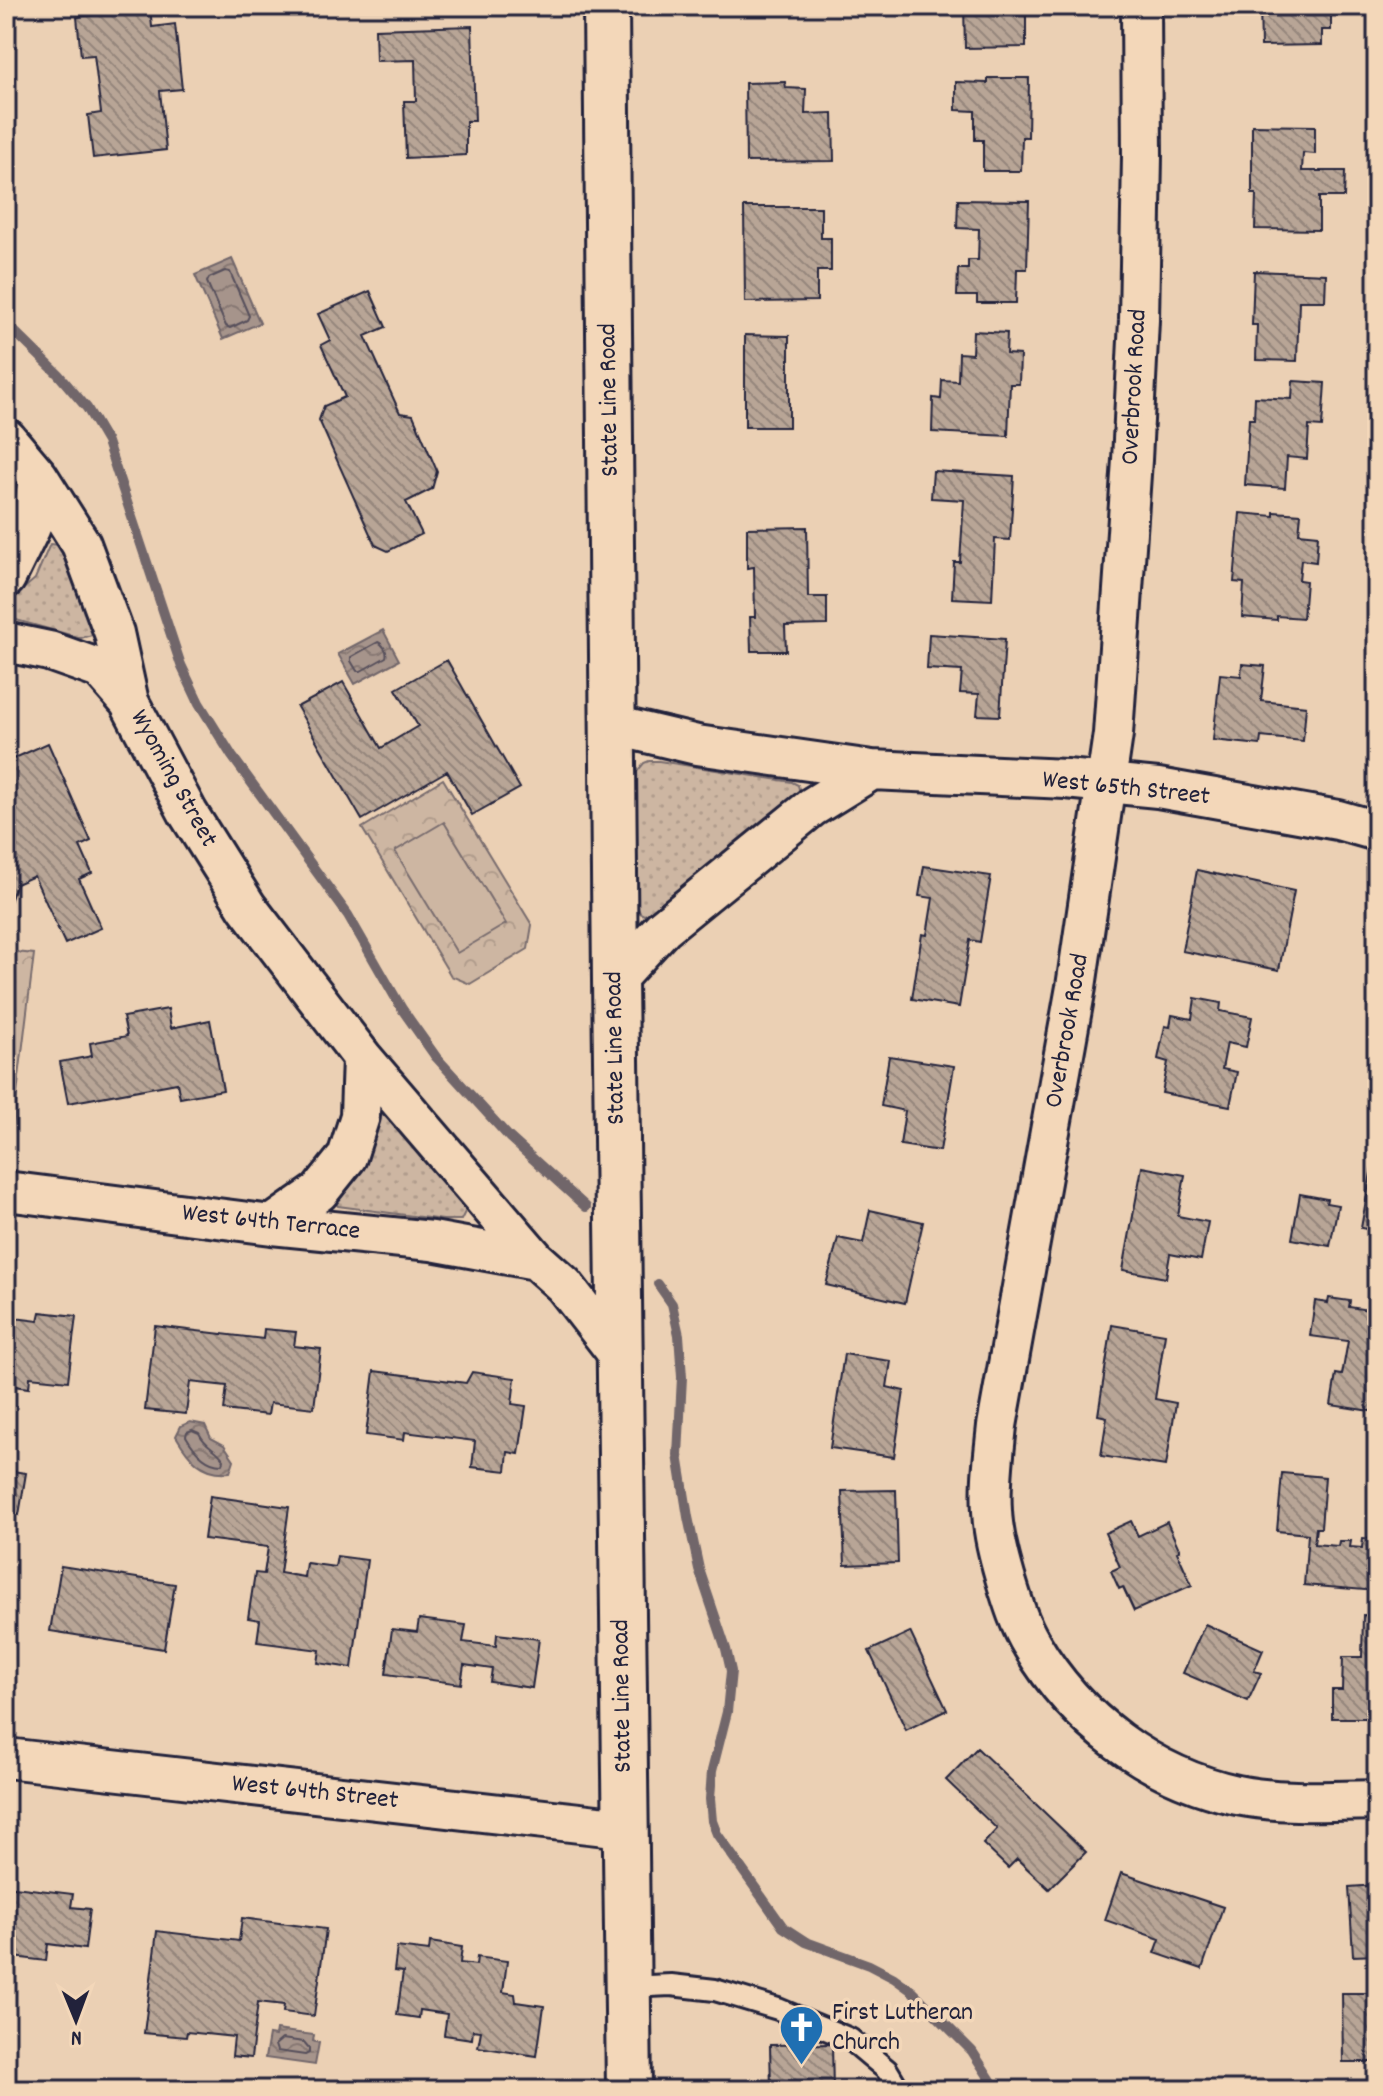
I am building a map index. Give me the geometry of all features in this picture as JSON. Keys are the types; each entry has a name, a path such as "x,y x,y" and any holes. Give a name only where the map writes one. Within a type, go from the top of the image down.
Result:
{"main road":[{"name":"State Line Road","path":"606,6 629,2090"}],"street":[{"name":"Overbrook Road","path":"1141,6 1139,320 1113,734 1076,987 997,1426 991,1476 992,1513 997,1550 1016,1612 1031,1644 1066,1694 1091,1721 1119,1743 1169,1772 1237,1794 1269,1800 1377,1800"},
{"name":"Wyoming Street","path":"6,438 38,476 81,544 114,633 129,702 188,813 247,907 362,1057 536,1260 564,1285 620,1357"},
{"path":"6,578 31,527 38,476"},
{"path":"6,642 49,651 100,669 129,702"},
{"name":"West 65th Street","path":"613,725 697,745 872,770 1066,779 1158,788 1338,820 1377,831"},
{"path":"615,980 674,918 812,807 872,770"},
{"path":"272,1225 319,1192 347,1157 360,1116 362,1057"},
{"name":"West 64th Terrace","path":"6,1191 272,1225 432,1241 536,1260"},
{"name":"West 64th Street","path":"6,1758 624,1828"}],"lane":[{"path":"627,1987 671,1985 715,1990 778,2009 850,2039 887,2070 899,2090"}],"green space":[{"path":"50,544 59,545 92,622 92,635 81,638 16,620 10,611 14,597 35,579"},
{"path":"649,761 792,782 798,785 800,793 722,854 657,911 644,915 635,901 635,774"},
{"path":"443,779 532,925 528,949 470,984 451,976 362,828"},
{"path":"444,822 506,924 457,953 395,851"},
{"path":"6,951 34,954 12,1135 6,1135"},
{"path":"381,1115 391,1118 466,1210 461,1220 338,1206 332,1199"}],"water":[{"path":"232,259 260,323 223,339 195,275"},
{"path":"383,630 399,660 355,684 338,654"},
{"path":"190,1422 205,1425 211,1438 224,1445 234,1460 230,1472 204,1468 186,1451 176,1436 181,1426"},
{"path":"276,2030 314,2035 313,2041 319,2043 315,2065 265,2058 269,2035 275,2036"}],"building":[{"path":"92,6 150,6 152,27 175,24 182,89 160,91 166,150 93,158 88,115 101,113 94,55 81,56 77,17 93,15"},
{"path":"964,6 1026,6 1026,47 965,48"},
{"path":"1260,6 1331,6 1331,30 1322,30 1322,45 1261,46"},
{"path":"472,26 475,121 466,121 466,155 406,158 404,101 416,101 415,60 376,61 375,29"},
{"path":"988,78 1029,78 1028,137 1022,137 1021,171 983,171 983,140 975,140 975,111 956,110 956,82 988,83"},
{"path":"785,82 786,88 806,89 805,114 833,113 834,161 746,162 745,83"},
{"path":"1252,125 1315,126 1315,154 1303,153 1302,171 1345,171 1344,197 1319,197 1319,230 1255,229"},
{"path":"958,200 1029,201 1027,269 1017,269 1016,303 977,303 977,296 957,296 958,269 968,269 968,260 978,260 979,229 957,228"},
{"path":"744,207 821,207 821,238 831,238 831,271 817,271 817,301 745,302"},
{"path":"1254,271 1326,274 1325,301 1299,301 1297,361 1256,360 1257,325 1252,325"},
{"path":"370,291 386,327 365,336 400,413 413,415 437,471 432,489 406,502 422,534 388,551 375,545 319,420 324,406 345,397 321,345 330,340 318,314"},
{"path":"973,331 1007,333 1006,354 1020,355 1019,384 1010,384 1008,436 932,432 933,398 941,399 942,380 958,381 959,353 972,354"},
{"path":"745,335 789,336 789,427 745,427"},
{"path":"1293,381 1325,383 1322,427 1309,426 1307,459 1287,457 1285,488 1245,485 1249,419 1254,419 1255,397 1292,399"},
{"path":"933,471 1014,476 1010,540 995,539 992,600 952,598 954,562 960,562 964,500 931,498"},
{"path":"1274,512 1301,514 1299,533 1318,535 1316,562 1301,560 1299,580 1306,581 1303,618 1277,616 1277,620 1242,617 1244,583 1234,582 1240,513 1274,516"},
{"path":"807,527 808,597 827,597 827,625 785,626 786,651 751,651 750,617 755,617 754,567 747,568 747,528"},
{"path":"929,634 1005,639 1000,716 977,715 979,694 960,693 962,671 927,669"},
{"path":"447,660 520,788 472,815 447,771 362,820 297,707 343,682 381,748 418,726 396,689"},
{"path":"1242,664 1265,666 1261,701 1306,706 1303,741 1261,737 1260,745 1213,740 1220,674 1241,676"},
{"path":"48,743 91,841 80,846 92,873 79,879 101,928 65,944 34,876 16,884 6,907 6,762"},
{"path":"924,866 991,876 980,942 970,940 959,1007 912,999 922,934 927,935 933,898 919,896"},
{"path":"1197,870 1294,891 1279,970 1182,951"},
{"path":"1195,998 1221,1003 1220,1011 1252,1017 1246,1047 1227,1043 1222,1069 1237,1072 1230,1106 1162,1093 1168,1062 1158,1059 1165,1026 1170,1027 1172,1015 1192,1019"},
{"path":"168,1009 171,1028 210,1020 223,1090 180,1098 177,1083 68,1103 60,1062 92,1056 90,1043 127,1036 123,1017"},
{"path":"889,1056 954,1066 940,1151 900,1145 905,1111 881,1106"},
{"path":"1142,1167 1185,1175 1178,1216 1208,1222 1201,1260 1170,1254 1166,1278 1123,1270"},
{"path":"1372,1167 1377,1168 1377,1231 1361,1228"},
{"path":"1300,1194 1327,1199 1326,1203 1338,1205 1330,1246 1292,1239"},
{"path":"870,1210 923,1222 905,1303 826,1285 838,1238 863,1243"},
{"path":"1329,1298 1350,1301 1349,1307 1369,1310 1368,1322 1377,1324 1377,1412 1331,1405 1336,1374 1342,1375 1348,1341 1310,1336 1315,1301 1328,1303"},
{"path":"40,1312 76,1316 68,1381 30,1377 29,1388 6,1385 6,1317 38,1321"},
{"path":"1112,1325 1165,1334 1155,1399 1176,1403 1166,1466 1101,1456 1107,1417 1098,1415"},
{"path":"155,1326 263,1339 264,1329 296,1332 294,1346 321,1349 314,1408 270,1403 268,1415 224,1410 227,1386 190,1382 186,1414 145,1410"},
{"path":"844,1354 891,1361 887,1387 904,1391 894,1457 830,1448"},
{"path":"374,1371 466,1383 472,1372 515,1378 512,1404 526,1406 519,1454 508,1452 506,1471 472,1467 475,1441 405,1432 404,1440 366,1435"},
{"path":"6,1470 26,1473 19,1515 6,1513"},
{"path":"1282,1473 1325,1477 1321,1528 1316,1528 1314,1544 1338,1546 1339,1541 1351,1541 1350,1547 1362,1548 1363,1538 1374,1539 1377,1521 1377,1591 1304,1585 1308,1534 1277,1531"},
{"path":"896,1490 898,1563 845,1565 842,1491"},
{"path":"210,1496 289,1507 280,1573 304,1577 306,1563 335,1567 337,1556 367,1560 352,1668 318,1663 320,1650 257,1642 260,1620 248,1618 255,1573 264,1574 268,1547 204,1539"},
{"path":"1131,1521 1138,1536 1167,1522 1192,1585 1134,1611 1123,1587 1119,1589 1111,1571 1120,1567 1105,1533"},
{"path":"61,1566 175,1584 164,1649 50,1631"},
{"path":"1363,1615 1377,1616 1377,1718 1332,1718 1332,1690 1342,1690 1343,1657 1362,1657"},
{"path":"419,1619 466,1625 463,1642 496,1646 497,1634 539,1639 532,1688 490,1682 492,1669 464,1665 461,1684 386,1674 392,1629 417,1632"},
{"path":"1205,1624 1263,1650 1254,1671 1261,1673 1248,1701 1183,1673"},
{"path":"910,1632 947,1710 906,1730 869,1651"},
{"path":"977,1748 1086,1852 1049,1889 1017,1859 1008,1868 983,1844 997,1829 946,1780"},
{"path":"1121,1873 1223,1907 1202,1969 1155,1953 1160,1939 1105,1920"},
{"path":"1377,1885 1377,1955 1353,1956 1349,1887"},
{"path":"6,1886 73,1894 71,1907 90,1909 85,1949 48,1944 46,1961 6,1956"},
{"path":"242,1918 326,1929 314,2016 283,2012 284,2005 258,2002 251,2058 232,2056 234,2037 187,2032 186,2037 144,2033 157,1931 239,1941"},
{"path":"430,1942 462,1947 460,1963 476,1965 477,1957 507,1961 503,1992 515,1994 516,2002 544,2006 537,2056 478,2047 481,2031 473,2030 472,2039 444,2035 447,2014 420,2010 419,2018 397,2015 403,1972 394,1971 397,1947 429,1951"},
{"path":"1342,1993 1377,1993 1377,2062 1343,2062"},
{"name":"First Lutheran Church","path":"832,2044 833,2090 771,2090 770,2045"}],"waterway":[{"path":"6,323 58,374 87,408 107,442 181,665 199,703 232,756 348,915 402,1009 436,1057 509,1137 586,1207"},
{"path":"658,1284 672,1304 679,1335 682,1377 678,1455 688,1517 699,1569 731,1671 727,1712 712,1771 710,1799 717,1834 783,1927 806,1942 869,1965 912,1991 972,2051 997,2090"}],"place":[{"name":"First Lutheran Church","path":"801,2067"}]}
